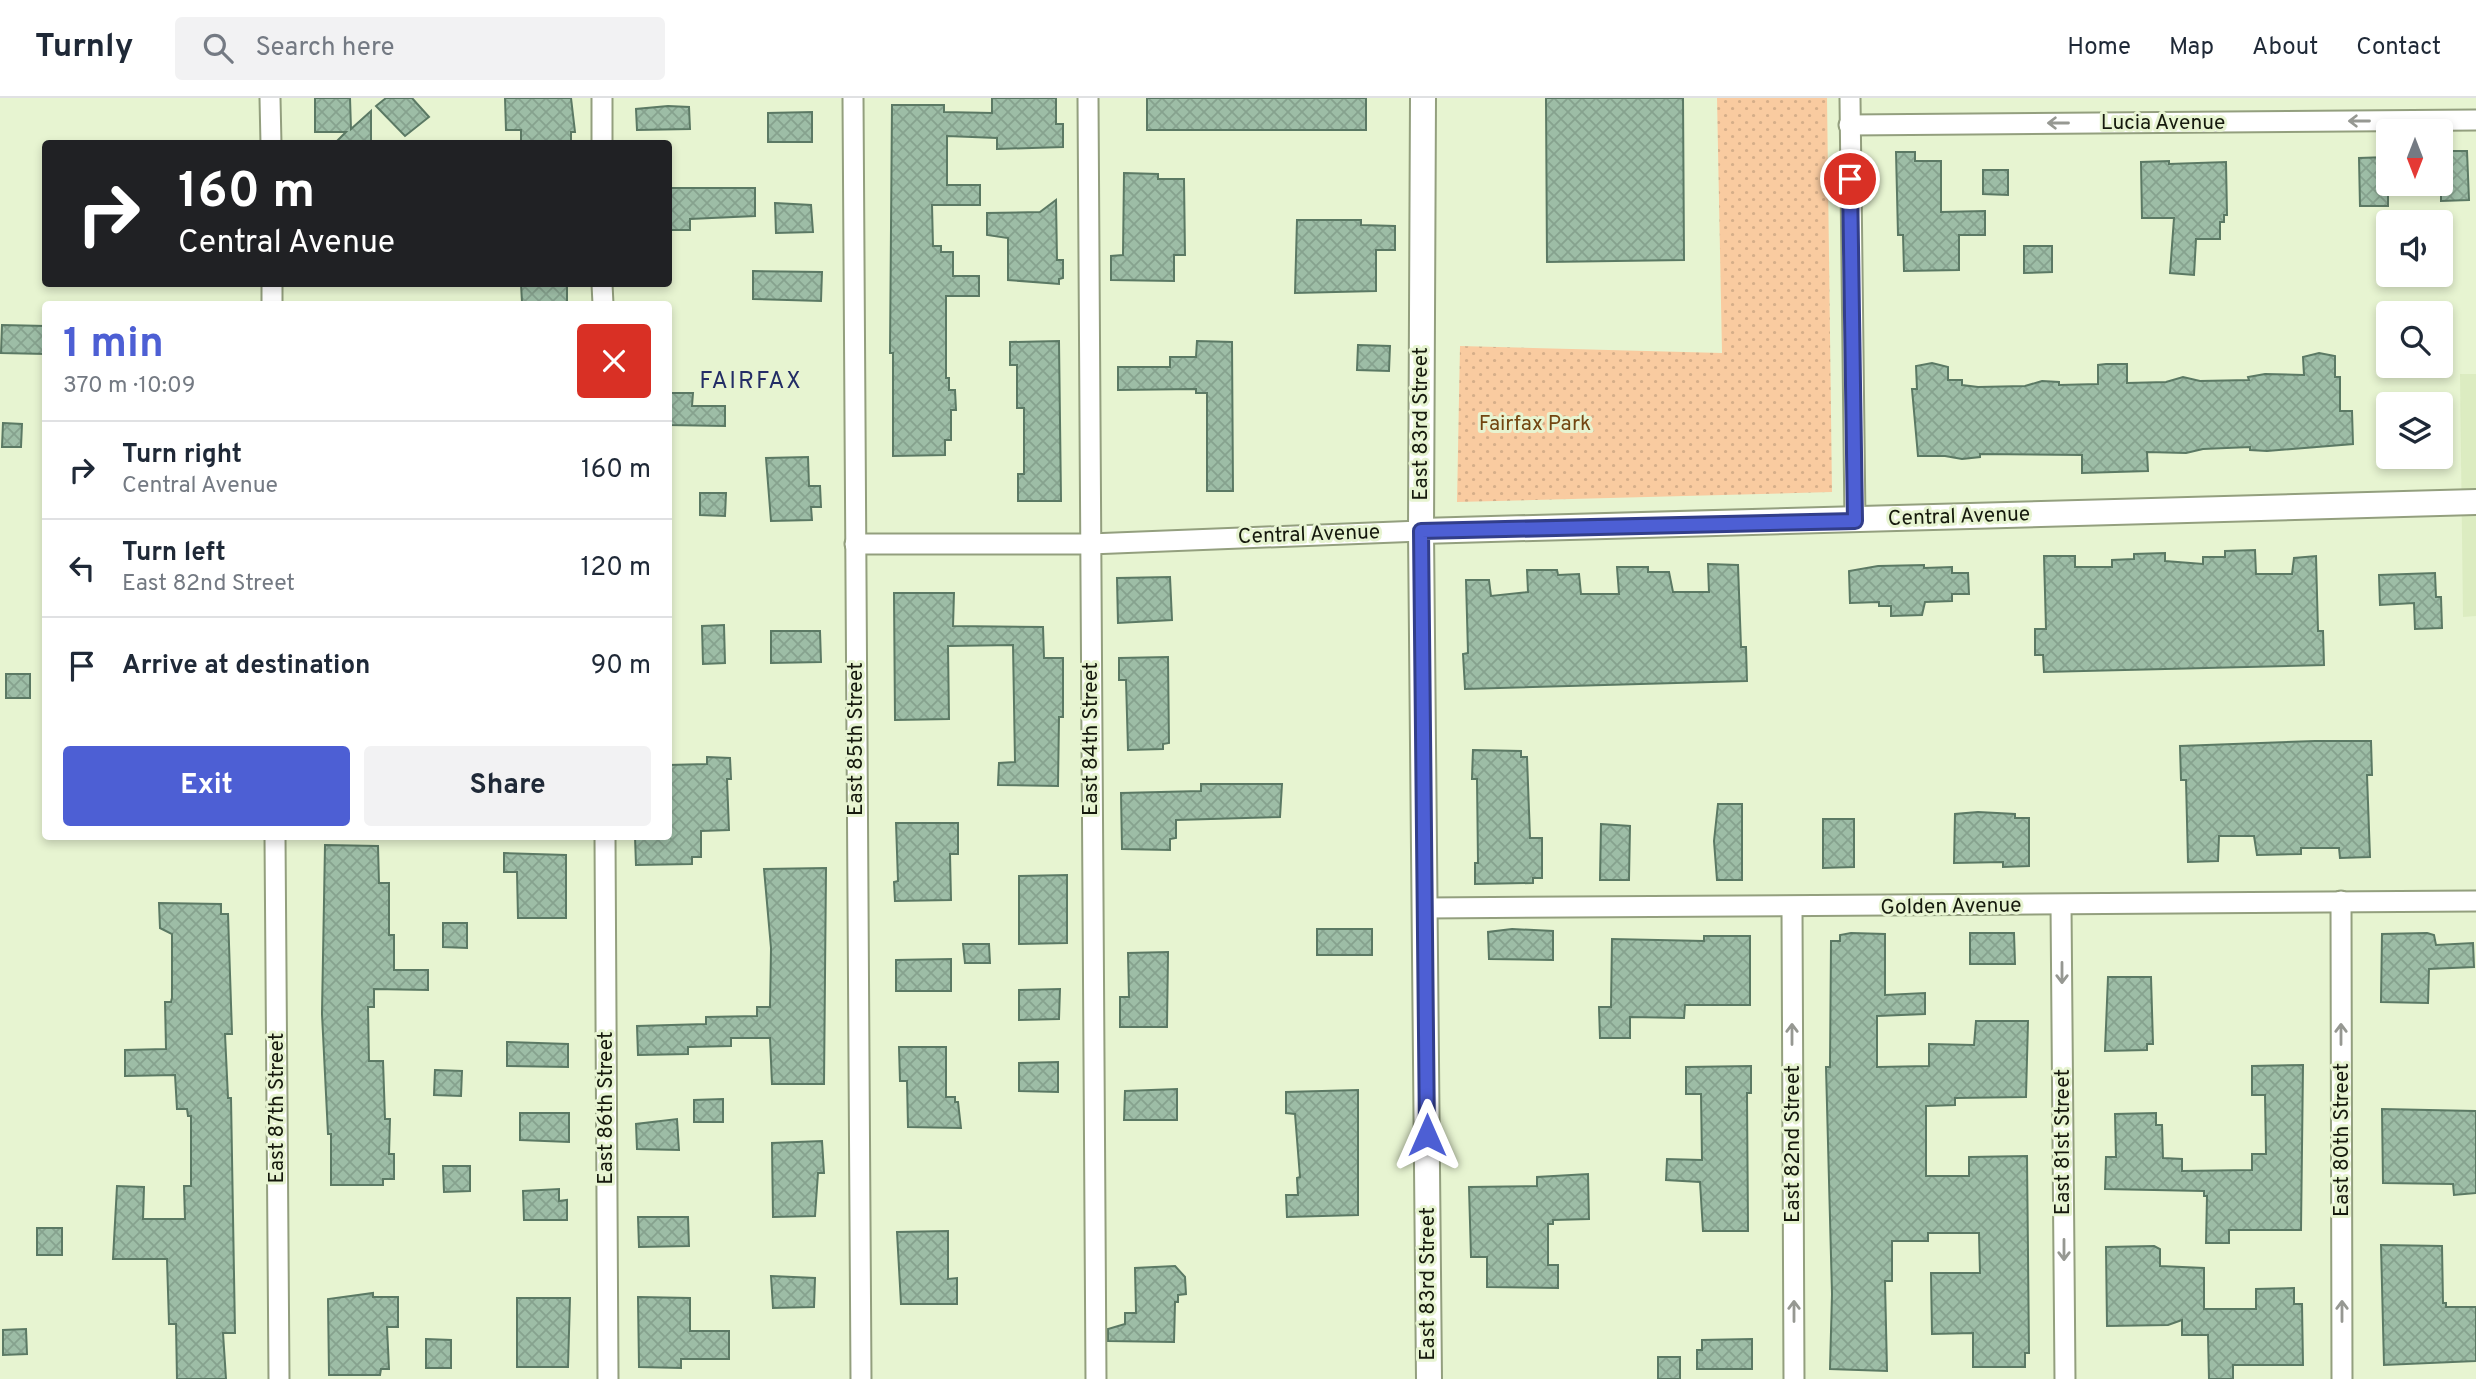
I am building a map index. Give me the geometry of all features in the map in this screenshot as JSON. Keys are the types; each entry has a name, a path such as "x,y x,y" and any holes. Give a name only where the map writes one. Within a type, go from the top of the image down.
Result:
{"street":[{"path":"270,98 271,140"},
{"path":"601,98 602,140"},
{"name":"East 85th Street","path":"853,98 861,1379"},
{"name":"East 84th Street","path":"1088,98 1096,1379"},
{"name":"East 83rd Street","path":"1423,98 1421,531 1429,1379"},
{"path":"1850,98 1855,521"},
{"name":"Lucia Avenue","path":"1849,125 2476,121"},
{"name":"Central Avenue","path":"855,544 1090,544 1421,531 2476,502"},
{"name":"East 87th Street","path":"275,840 279,1379"},
{"name":"East 86th Street","path":"605,840 608,1379"},
{"name":"East 80th Street","path":"2341,901 2342,1379"},
{"name":"Golden Avenue","path":"1426,908 1791,908 2476,901"},
{"name":"East 81st Street","path":"2061,905 2065,1379"},
{"name":"East 82nd Street","path":"1791,908 1794,1379"}],"shaded area":[{"path":"2460,374 2476,374 2476,616 2463,617"}],"green space":[{"name":"Fairfax Park","path":"1717,98 1827,98 1832,492 1457,502 1460,346 1722,353"}],"building":[{"path":"315,98 350,98 351,129 371,111 371,140 338,140 346,132 315,132"},
{"path":"386,98 412,98 429,117 405,136 376,106"},
{"path":"505,98 571,98 575,132 571,132 571,140 521,140 521,130 506,130"},
{"path":"992,98 1056,98 1056,124 1063,124 1063,147 997,149 997,138 947,136 947,185 980,185 980,205 932,205 933,246 941,246 941,252 953,252 953,276 979,276 979,296 946,296 946,378 949,378 949,390 955,390 956,410 951,410 951,440 945,440 945,455 893,456 893,353 890,353 892,105 944,105 944,112 992,113"},
{"path":"1147,98 1366,98 1366,130 1147,130"},
{"path":"1546,98 1683,98 1684,260 1547,262"},
{"path":"689,107 690,129 637,130 636,109"},
{"path":"812,112 812,142 768,142 768,113"},
{"path":"2454,151 2467,151 2469,200 2441,201 2441,196 2454,196"},
{"path":"1896,152 1915,152 1915,161 1941,161 1941,212 1985,211 1985,235 1959,235 1959,270 1904,271 1903,235 1898,235"},
{"path":"2376,157 2376,196 2388,196 2388,206 2360,206 2359,158"},
{"path":"2169,161 2169,164 2226,162 2227,215 2224,215 2224,222 2220,222 2220,239 2196,239 2194,275 2170,273 2174,218 2142,218 2141,162"},
{"path":"1983,170 2008,170 2008,195 1983,194"},
{"path":"1124,173 1158,174 1158,179 1184,179 1185,255 1174,255 1174,281 1111,280 1111,256 1123,255"},
{"path":"672,188 755,188 755,216 690,219 690,230 672,230"},
{"path":"1056,200 1057,260 1063,260 1063,278 1059,279 1059,284 1008,280 1008,238 987,235 987,213 1040,212"},
{"path":"775,203 811,205 813,232 776,233"},
{"path":"1297,220 1361,220 1361,225 1395,226 1395,250 1376,250 1376,291 1295,293"},
{"path":"2024,246 2052,246 2052,272 2024,273"},
{"path":"753,271 822,272 821,301 753,299"},
{"path":"521,287 567,287 567,301 522,301"},
{"path":"2,325 42,326 42,354 1,353"},
{"path":"1059,341 1061,501 1018,501 1018,474 1024,474 1024,408 1017,408 1017,365 1010,365 1010,342"},
{"path":"1197,341 1232,342 1233,491 1207,491 1207,393 1196,393 1196,389 1118,390 1118,367 1170,367 1170,357 1196,357"},
{"path":"1358,345 1390,346 1389,371 1357,370"},
{"path":"2319,353 2335,356 2335,377 2340,377 2340,411 2352,411 2353,444 2267,451 2250,450 2250,447 2203,449 2186,453 2147,452 2148,471 2082,473 2082,455 1980,454 1980,457 1962,459 1918,456 1912,389 1917,389 1916,366 1932,363 1948,367 1948,380 1962,380 1962,385 1978,387 2025,386 2042,381 2059,382 2059,385 2098,384 2098,365 2106,364 2127,364 2127,383 2166,382 2183,377 2200,381 2249,380 2248,377 2265,374 2304,375 2303,357"},
{"path":"672,393 693,393 692,406 725,406 725,426 672,425"},
{"path":"3,423 22,424 21,447 2,447"},
{"path":"808,457 809,486 820,486 821,507 811,507 812,520 771,521 766,458"},
{"path":"700,493 726,493 725,516 700,515"},
{"path":"2255,550 2256,574 2292,574 2294,558 2316,556 2318,631 2323,631 2324,665 2044,672 2043,655 2035,655 2035,629 2046,629 2044,556 2075,556 2075,567 2112,567 2112,560 2134,559 2134,554 2165,553 2165,561 2203,564 2203,557 2225,557 2225,551"},
{"path":"1708,564 1738,565 1741,647 1746,647 1747,681 1465,689 1463,654 1468,653 1466,580 1489,580 1491,596 1528,592 1527,570 1557,570 1558,575 1579,574 1581,594 1619,594 1617,567 1648,567 1648,572 1669,572 1673,592 1709,592"},
{"path":"1924,565 1924,568 1952,567 1952,573 1968,573 1969,594 1952,594 1952,601 1925,602 1922,615 1891,616 1891,606 1879,606 1879,602 1850,603 1849,571 1878,566"},
{"path":"2435,573 2436,597 2441,597 2442,628 2415,629 2414,603 2380,605 2379,575"},
{"path":"1170,577 1172,620 1118,623 1117,578"},
{"path":"894,593 954,593 953,626 1043,627 1044,658 1063,658 1063,717 1059,717 1058,786 998,785 999,763 1015,762 1013,645 948,646 949,719 895,720"},
{"path":"724,625 725,663 703,664 702,626"},
{"path":"771,631 820,631 821,662 771,663"},
{"path":"1168,657 1169,743 1163,744 1163,749 1128,750 1126,680 1119,680 1119,658"},
{"path":"6,674 30,674 30,698 6,698"},
{"path":"2371,741 2372,775 2367,775 2370,857 2340,858 2339,848 2301,848 2301,854 2257,855 2254,836 2219,836 2218,861 2188,862 2186,780 2181,780 2180,746"},
{"path":"1473,750 1521,751 1521,757 1527,757 1530,838 1542,838 1542,878 1533,878 1533,883 1475,884 1475,863 1478,863 1477,779 1472,779"},
{"path":"707,757 730,758 731,779 727,779 729,830 701,831 701,857 692,857 692,864 636,865 635,840 672,840 672,765 707,764"},
{"path":"1201,784 1282,784 1280,817 1176,820 1176,838 1170,839 1170,850 1122,849 1121,793 1201,791"},
{"path":"1718,804 1742,804 1742,880 1717,880 1714,841"},
{"path":"1955,814 2015,814 2015,818 2029,818 2029,866 2003,867 2003,862 1954,863"},
{"path":"1823,819 1854,819 1854,867 1823,868"},
{"path":"896,823 958,823 958,854 950,854 951,900 895,901 894,882 898,881"},
{"path":"1601,824 1630,826 1629,880 1600,880"},
{"path":"325,845 378,846 379,883 389,883 389,935 394,935 394,970 428,970 428,990 374,989 374,1007 368,1007 369,1061 383,1061 385,1119 390,1119 389,1154 394,1154 394,1179 383,1179 383,1185 331,1185 331,1134 328,1134 322,1014"},
{"path":"504,853 566,855 566,918 518,918 517,872 504,872"},
{"path":"826,868 824,1084 772,1084 770,1038 731,1038 731,1046 688,1047 688,1054 638,1055 637,1026 706,1024 706,1017 757,1016 757,1007 770,1007 771,948 764,869"},
{"path":"1067,875 1067,943 1019,944 1019,876"},
{"path":"159,903 221,904 221,914 228,914 232,1034 225,1034 228,1098 231,1098 235,1333 223,1333 226,1379 177,1379 176,1324 169,1324 167,1259 113,1259 117,1186 144,1187 143,1219 185,1219 184,1186 191,1186 191,1116 188,1116 187,1109 177,1109 175,1075 125,1076 125,1050 166,1049 165,1002 171,1002 172,998 172,934 160,928"},
{"path":"443,923 467,923 467,948 443,947"},
{"path":"1317,929 1372,929 1372,955 1317,955"},
{"path":"1512,929 1553,931 1553,960 1489,959 1488,932"},
{"path":"1970,933 2014,933 2015,964 1970,964"},
{"path":"1885,934 1885,995 1925,993 1925,1014 1877,1016 1877,1067 1929,1066 1929,1044 1974,1045 1976,1021 2028,1021 2026,1097 1955,1098 1955,1105 1926,1106 1926,1176 1969,1176 1969,1157 2027,1156 2029,1353 2025,1353 2025,1367 1973,1367 1973,1333 1932,1334 1931,1273 1980,1273 1979,1233 1928,1233 1928,1241 1892,1241 1892,1281 1885,1281 1887,1371 1830,1369 1832,1294 1826,1067 1830,1067 1831,941 1840,941 1840,935"},
{"path":"2382,934 2434,935 2436,945 2473,943 2474,967 2429,969 2428,1003 2381,1002"},
{"path":"1704,936 1750,936 1750,1005 1685,1005 1684,1018 1630,1017 1630,1038 1600,1038 1599,1007 1611,1007 1612,939 1704,941"},
{"path":"963,944 989,944 990,963 965,963"},
{"path":"1168,952 1167,1027 1120,1027 1120,997 1129,997 1128,953"},
{"path":"951,959 951,991 896,991 896,960"},
{"path":"2108,977 2151,977 2153,1044 2147,1044 2147,1050 2105,1051"},
{"path":"1060,989 1059,1019 1019,1020 1019,990"},
{"path":"507,1042 568,1044 568,1067 507,1066"},
{"path":"899,1047 946,1047 946,1097 955,1097 955,1102 958,1102 961,1128 908,1127 907,1081 900,1081"},
{"path":"1058,1062 1058,1092 1019,1091 1019,1063"},
{"path":"2303,1065 2301,1230 2229,1230 2229,1243 2206,1243 2207,1196 2204,1196 2204,1191 2105,1189 2106,1157 2116,1157 2115,1114 2156,1113 2156,1125 2162,1125 2163,1158 2182,1159 2182,1171 2252,1170 2252,1154 2266,1154 2265,1095 2252,1095 2252,1066"},
{"path":"1751,1066 1751,1093 1747,1093 1748,1231 1703,1231 1700,1182 1666,1180 1667,1159 1702,1160 1701,1094 1686,1094 1686,1067"},
{"path":"435,1070 462,1071 461,1096 434,1095"},
{"path":"1177,1089 1177,1120 1124,1120 1125,1091"},
{"path":"1358,1090 1358,1215 1287,1217 1286,1195 1298,1195 1297,1178 1300,1177 1295,1114 1286,1113 1286,1092"},
{"path":"723,1099 723,1122 694,1122 694,1100"},
{"path":"2382,1109 2476,1111 2476,1193 2454,1195 2453,1184 2383,1183"},
{"path":"520,1113 569,1113 569,1142 520,1140"},
{"path":"677,1119 679,1150 637,1149 636,1124"},
{"path":"822,1141 824,1173 818,1173 815,1216 773,1217 772,1143"},
{"path":"443,1166 470,1166 470,1191 444,1192"},
{"path":"1588,1174 1589,1219 1553,1220 1553,1224 1548,1224 1548,1265 1558,1265 1558,1288 1487,1287 1487,1257 1471,1257 1469,1187 1537,1186 1537,1177"},
{"path":"559,1189 559,1201 567,1200 567,1220 524,1220 523,1191"},
{"path":"638,1217 688,1217 689,1246 639,1247"},
{"path":"37,1228 62,1228 62,1255 37,1255"},
{"path":"948,1231 948,1279 957,1278 957,1304 901,1304 897,1232"},
{"path":"2381,1245 2442,1246 2443,1303 2446,1303 2446,1307 2476,1307 2476,1361 2384,1365"},
{"path":"2154,1246 2160,1249 2160,1266 2204,1268 2204,1309 2256,1309 2256,1289 2294,1288 2294,1304 2302,1304 2303,1365 2233,1365 2233,1379 2209,1379 2208,1335 2182,1335 2182,1320 2168,1325 2107,1326 2106,1247"},
{"path":"1175,1266 1185,1277 1186,1294 1178,1295 1178,1302 1175,1302 1174,1342 1108,1341 1108,1329 1125,1324 1125,1313 1136,1313 1135,1268"},
{"path":"771,1276 815,1278 814,1307 773,1308"},
{"path":"373,1293 373,1297 398,1297 398,1327 387,1327 389,1369 381,1369 380,1375 329,1375 328,1299"},
{"path":"638,1297 690,1298 690,1331 729,1331 729,1359 681,1359 681,1368 639,1367"},
{"path":"517,1298 570,1298 568,1367 517,1367"},
{"path":"26,1329 27,1354 3,1355 3,1330"},
{"path":"426,1339 451,1340 451,1368 426,1368"},
{"path":"1752,1339 1752,1369 1697,1369 1697,1350 1702,1350 1702,1340"},
{"path":"1658,1357 1680,1357 1680,1379 1658,1379"}],"district":[{"name":"FAIRFAX","path":"751,382"}],"route":[{"path":"1427,1135 1421,531 1855,521 1850,179"}]}
